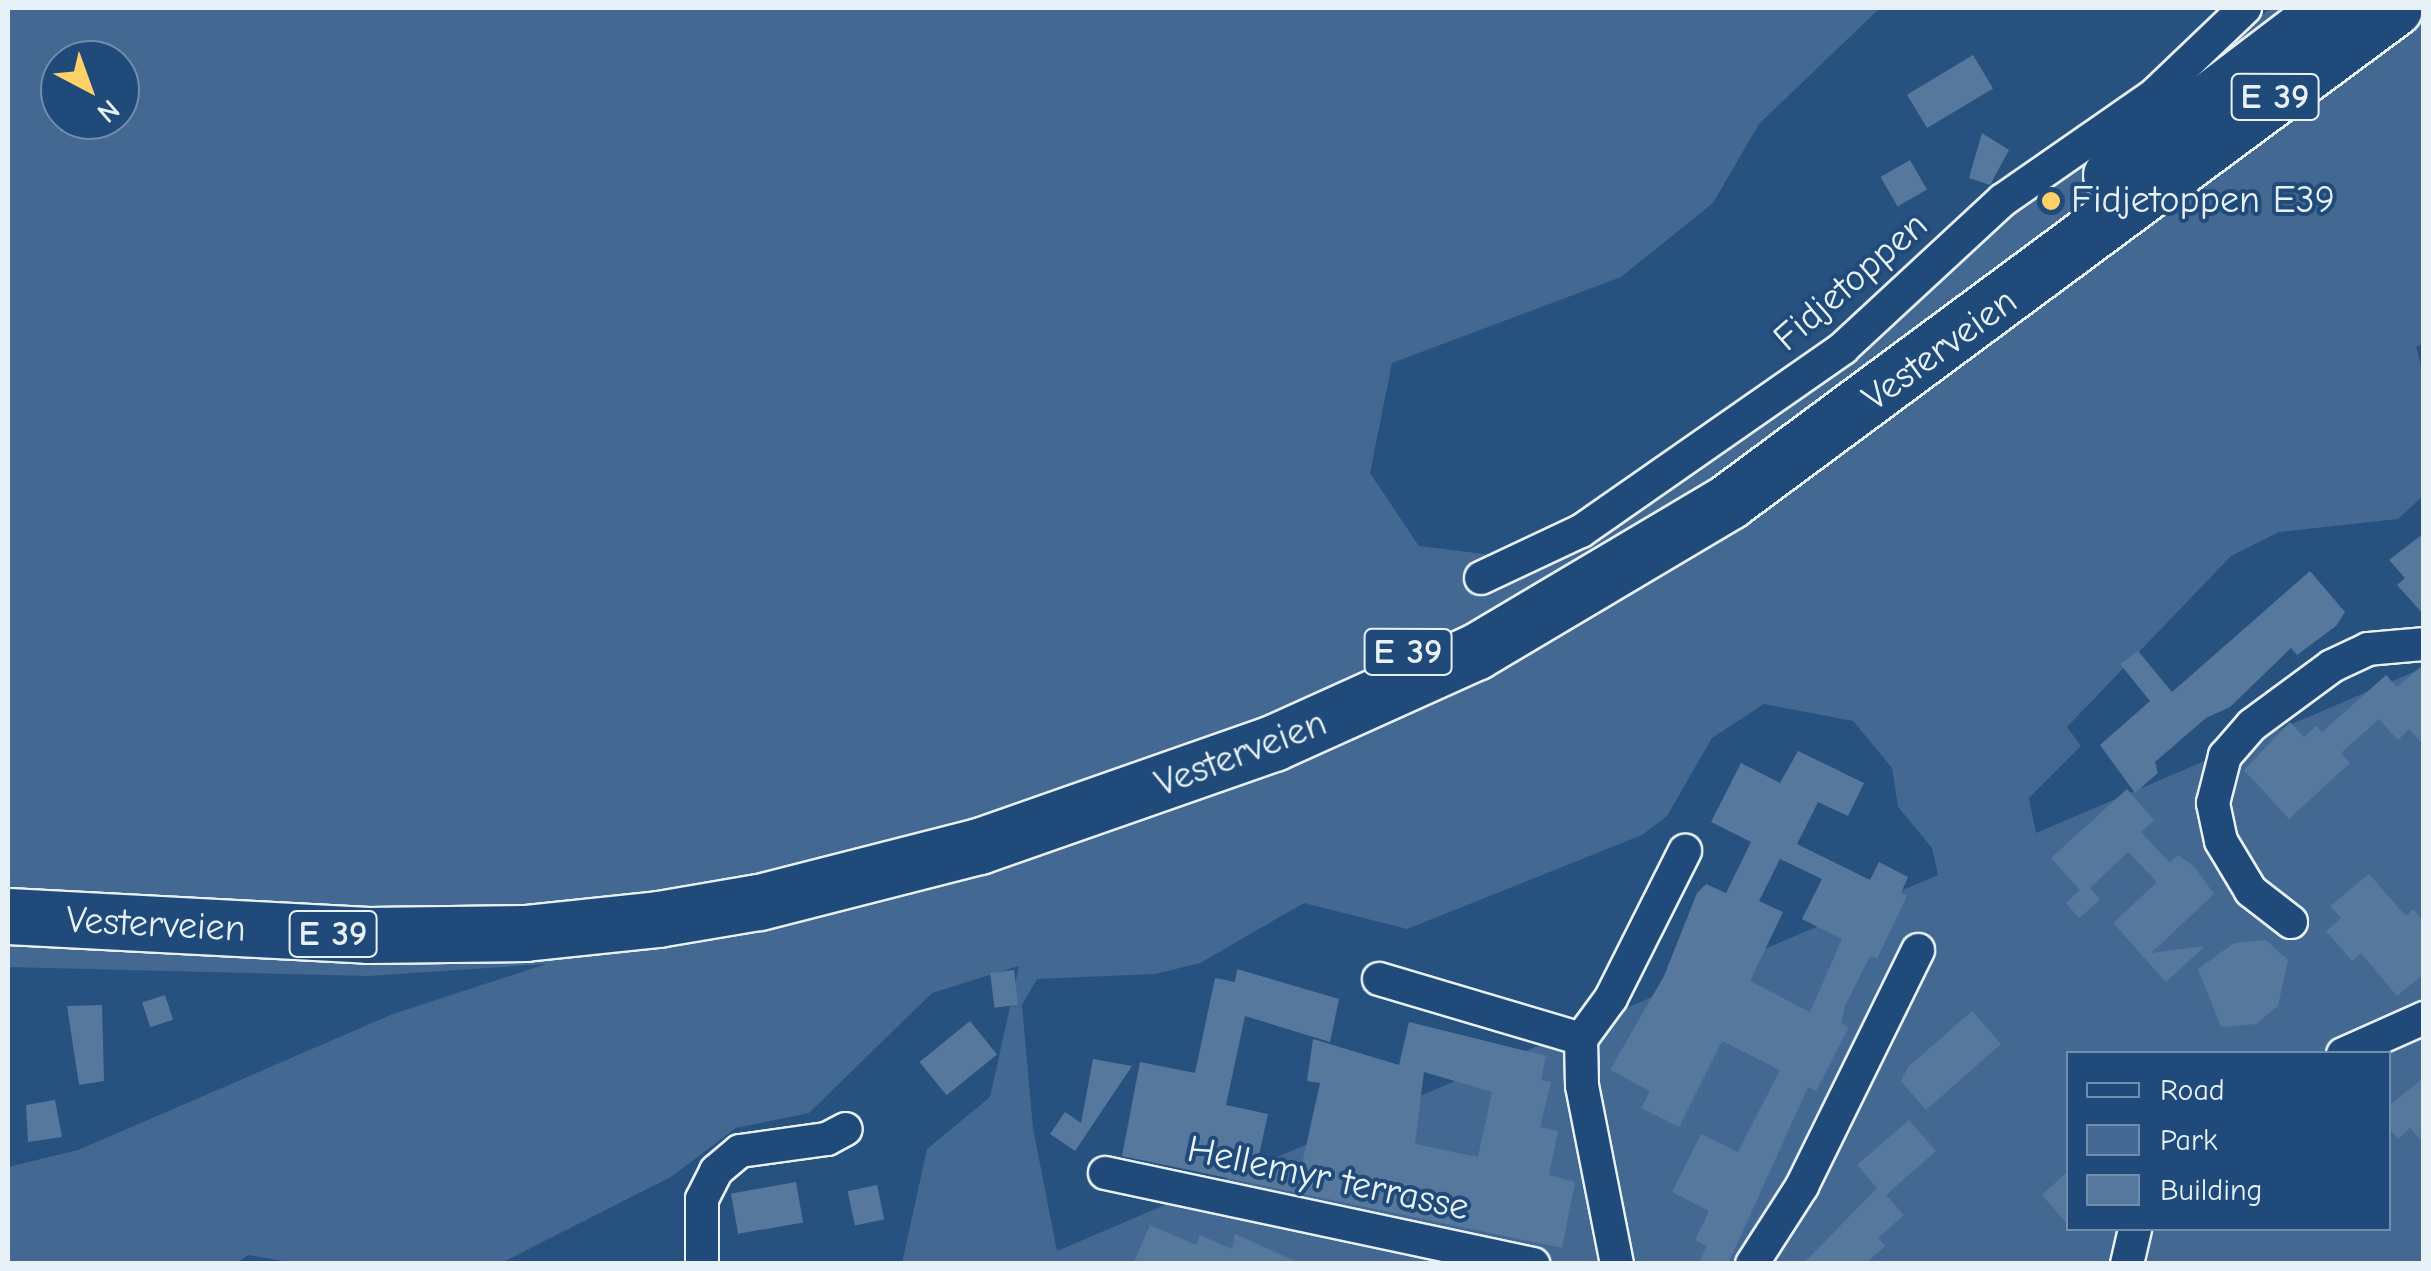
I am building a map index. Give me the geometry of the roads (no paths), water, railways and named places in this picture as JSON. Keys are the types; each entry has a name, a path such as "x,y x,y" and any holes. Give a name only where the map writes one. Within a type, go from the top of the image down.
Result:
{"highway":[{"name":"Vesterveien","path":"8,886 332,906 496,904 680,884 989,812 1267,717 1568,571 1714,480 2327,19 2394,8"},
{"name":"Vesterveien","path":"8,916 197,928 525,933 758,902 1124,799 1359,708 1475,652 1730,501 2327,19"},
{"name":"E 39","path":"8,940 111,944 197,928"}],"street":[{"name":"Fidjetoppen","path":"1480,578 1581,530 1843,348 2003,200 2154,96 2245,8"},
{"path":"2291,922 2251,891 2221,842 2213,802 2225,756 2252,726 2332,666 2368,649 2424,644"},
{"path":"1617,1264 1582,1086 1581,1038 1611,998 1685,850"},
{"path":"1752,1264 1802,1186 1918,950"},
{"path":"1379,979 1581,1038"},
{"path":"2349,1051 2424,1018"},
{"path":"702,1264 702,1199 716,1171 740,1151 827,1139 846,1129"},
{"name":"Hellemyr terrasse","path":"1105,1173 1534,1264"},
{"path":"2127,1264 2134,1231"}],"place":[{"name":"Fidjetoppen E39","path":"2051,201"}]}
